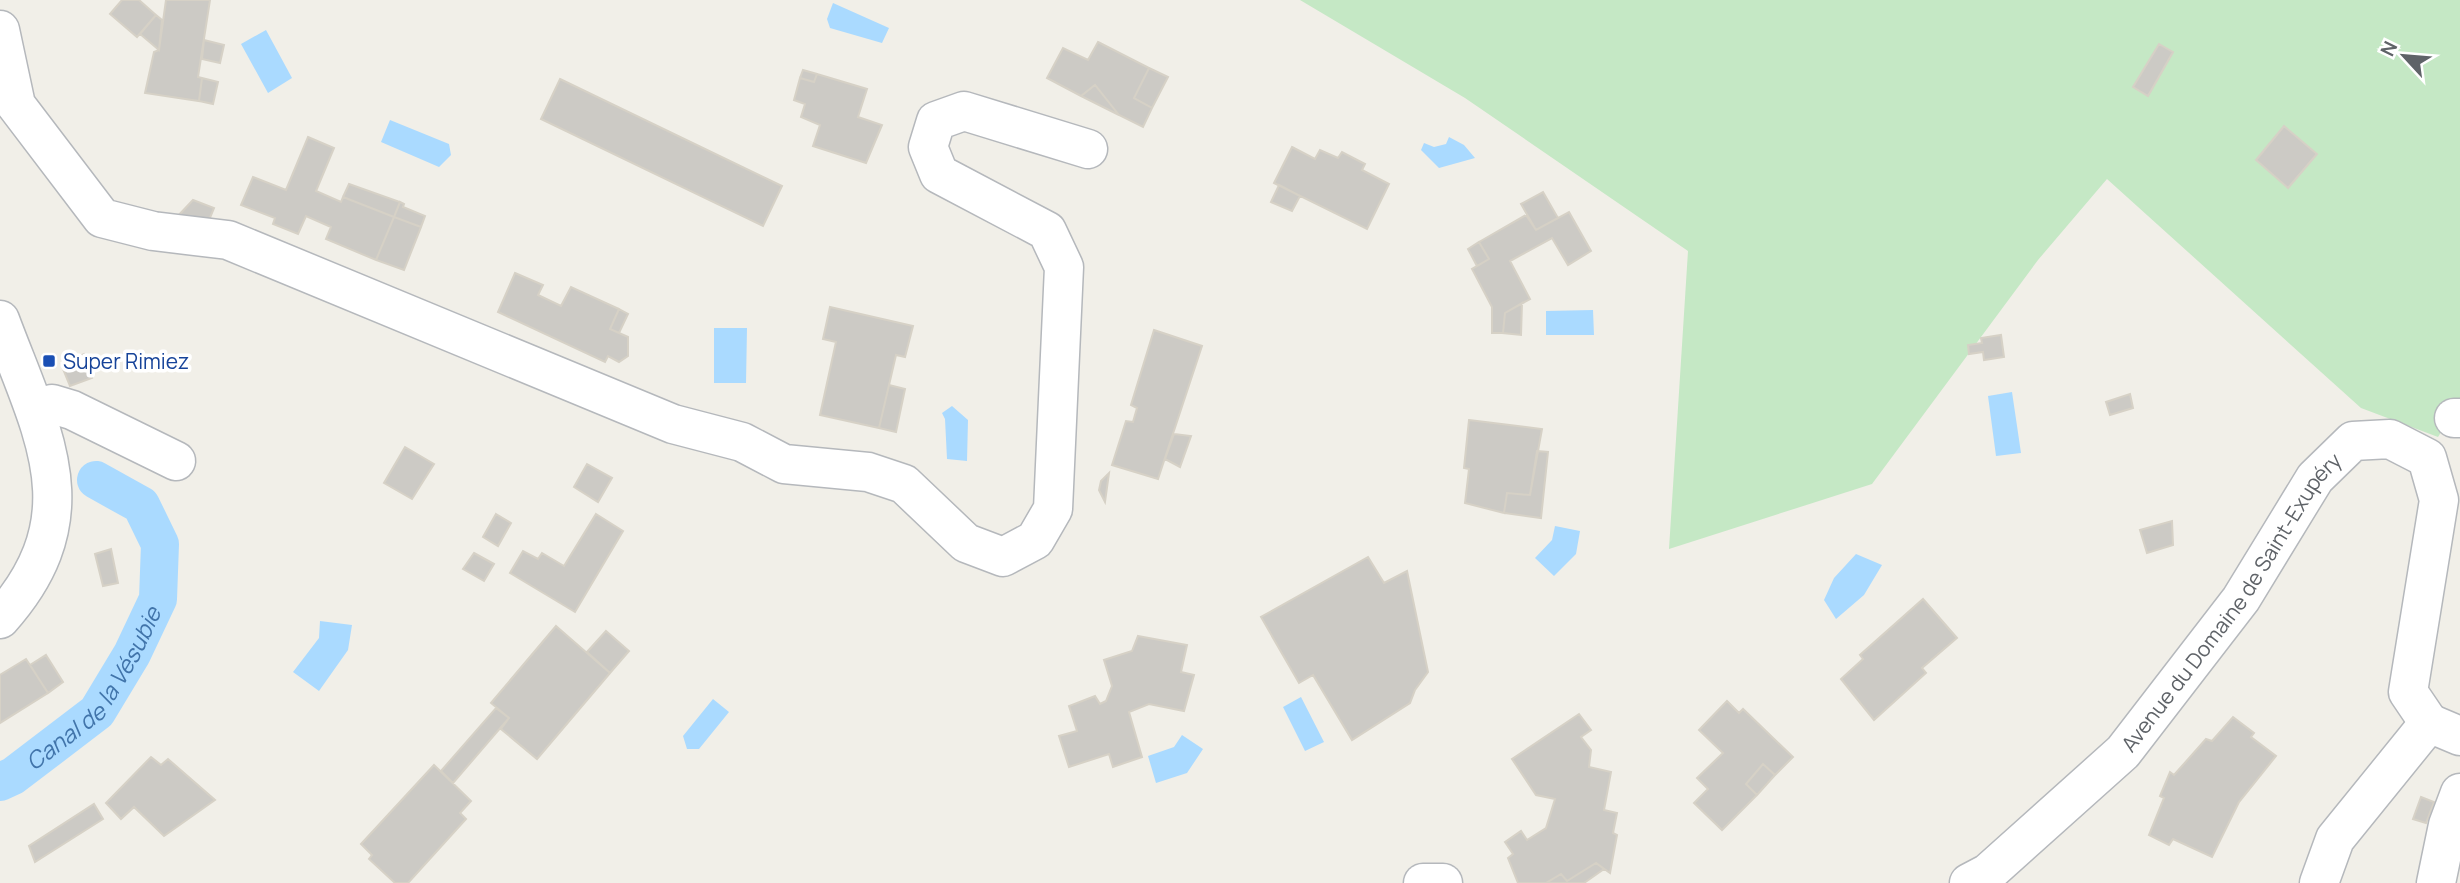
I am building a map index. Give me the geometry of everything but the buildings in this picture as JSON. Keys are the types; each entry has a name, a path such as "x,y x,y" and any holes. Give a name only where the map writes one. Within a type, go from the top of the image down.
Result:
{"street":[{"path":"0,30 16,105 102,218 153,231 228,240 673,424 742,442 784,464 868,472 904,484 966,543 1003,557 1035,540 1053,509 1064,267 1047,231 939,174 928,147 936,121 964,111 1088,149"},
{"path":"0,320 46,445 54,490 51,527 38,567 22,595 0,619"},
{"path":"34,410 52,404 72,410 176,461"},
{"name":"Avenue du Domaine de Saint-Exupéry","path":"1969,883 1987,873 2123,752 2241,599 2315,478 2353,441 2390,439 2427,458 2439,499 2408,692 2445,729"},
{"path":"2319,883 2335,839 2445,729"},
{"path":"2435,883 2448,825 2460,793"},
{"path":"1423,883 1443,883"}],"green space":[{"path":"1300,0 2460,0 2460,402 2438,437 2361,408 2107,179 2038,260 1872,484 1669,549 1688,251 1465,98"}],"water":[{"path":"833,3 889,28 882,43 830,28 827,19"},
{"path":"266,30 292,78 268,93 241,44"},
{"path":"390,120 449,144 451,155 439,167 381,142"},
{"path":"1449,137 1464,145 1475,158 1439,168 1421,150 1424,143 1434,147 1446,144"},
{"path":"1593,310 1594,335 1546,335 1546,311"},
{"path":"714,328 747,328 746,383 714,383"},
{"path":"2012,392 2021,453 1996,456 1988,396"},
{"path":"952,406 968,420 967,461 947,459 945,419 942,413"},
{"path":"1555,526 1580,531 1576,554 1554,576 1535,558 1552,540"},
{"path":"1856,554 1882,565 1864,595 1836,619 1824,600 1834,578"},
{"path":"320,621 352,625 348,650 319,691 293,672 319,638"},
{"path":"1301,697 1324,742 1305,751 1283,707"},
{"path":"713,699 729,712 699,749 687,749 683,736"},
{"path":"1182,735 1203,749 1187,773 1156,783 1148,756 1174,747"}],"waterway":[{"name":"Canal de la Vésubie","path":"0,782 13,776 97,712 132,654 158,599 160,544 141,505 96,480"}],"place":[{"name":"Super Rimiez","path":"49,361"}]}
